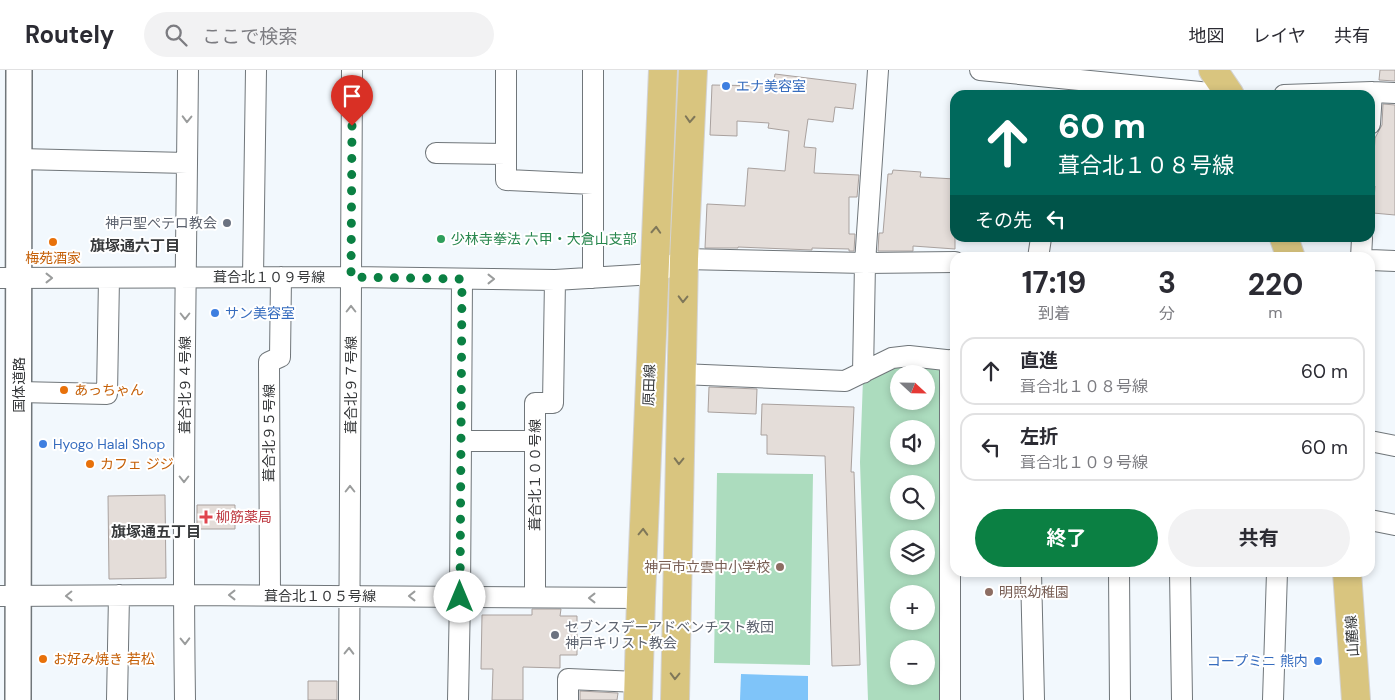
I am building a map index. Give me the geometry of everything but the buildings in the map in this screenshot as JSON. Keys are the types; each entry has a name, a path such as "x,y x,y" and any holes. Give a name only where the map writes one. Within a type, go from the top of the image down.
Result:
{"main road":[{"name":"原田線","path":"638,691 640,598 663,70"},
{"path":"675,700 684,259 693,70"},
{"path":"1213,70 1227,90"},
{"name":"山麓線","path":"1348,577 1356,700"}],"street":[{"name":"国体道路","path":"18,700 10,596 19,392 10,278 19,160 19,70"},
{"name":"葺合北９４号線","path":"186,700 184,595 185,277 188,70"},
{"path":"254,277 256,70"},
{"name":"葺合北９７号線","path":"349,700 352,70"},
{"path":"506,70 506,180 593,184"},
{"path":"593,70 593,278"},
{"path":"863,373 865,263 878,70"},
{"path":"980,70 1072,82 1169,90"},
{"path":"1375,92 1395,93"},
{"path":"436,153 506,154"},
{"path":"19,160 187,162"},
{"path":"684,259 865,263 950,262"},
{"name":"葺合北１０９号線","path":"10,278 351,277 555,280 654,274 684,259"},
{"path":"1375,260 1395,260"},
{"name":"葺合北９５号線","path":"270,595 269,362 280,357 281,277"},
{"path":"19,392 107,394 109,278"},
{"path":"458,700 462,279"},
{"name":"葺合北１００号線","path":"534,597 536,403 553,403 555,280"},
{"path":"681,374 844,381 892,358 909,356 950,361"},
{"path":"461,441 535,441"},
{"path":"1375,442 1395,446"},
{"path":"1375,521 1395,525"},
{"path":"950,700 951,577"},
{"path":"1031,577 1034,700"},
{"path":"1119,577 1120,700"},
{"path":"1180,577 1182,700"},
{"path":"1273,700 1277,577"},
{"path":"117,700 119,595"},
{"name":"葺合北１０５号線","path":"10,596 270,595 640,598"},
{"path":"568,700 568,679 638,691"}],"green space":[{"path":"890,364 944,365 945,700 868,700 860,462 863,379"},
{"path":"717,473 813,474 810,665 714,663"}],"water":[{"path":"741,674 808,676 808,700 740,700"}],"place":[{"name":"エナ美容室","path":"726,86"},
{"name":"神戸聖ぺテロ教会","path":"227,223"},
{"name":"少林寺拳法 六甲・大倉山支部","path":"441,239"},
{"name":"梅苑酒家","path":"53,242"},
{"name":"サン美容室","path":"215,313"},
{"name":"あっちゃん","path":"64,390"},
{"name":"Hyogo Halal Shop","path":"43,444"},
{"name":"カフェ ジジ","path":"90,464"},
{"name":"柳筋薬局","path":"206,517"},
{"name":"神戸市立雲中小学校","path":"780,567"},
{"name":"明照幼稚園","path":"989,592"},
{"name":"セブンスデーアドベンチスト教団 神戸キリスト教会","path":"555,635"},
{"name":"お好み焼き 若松","path":"43,659"},
{"name":"コープミニ 熊内","path":"1318,661"}],"district":[{"name":"旗塚通六丁目","path":"135,246"},
{"name":"旗塚通五丁目","path":"156,532"}],"route":[{"path":"352,126 351,277 462,279 460,597"}]}
